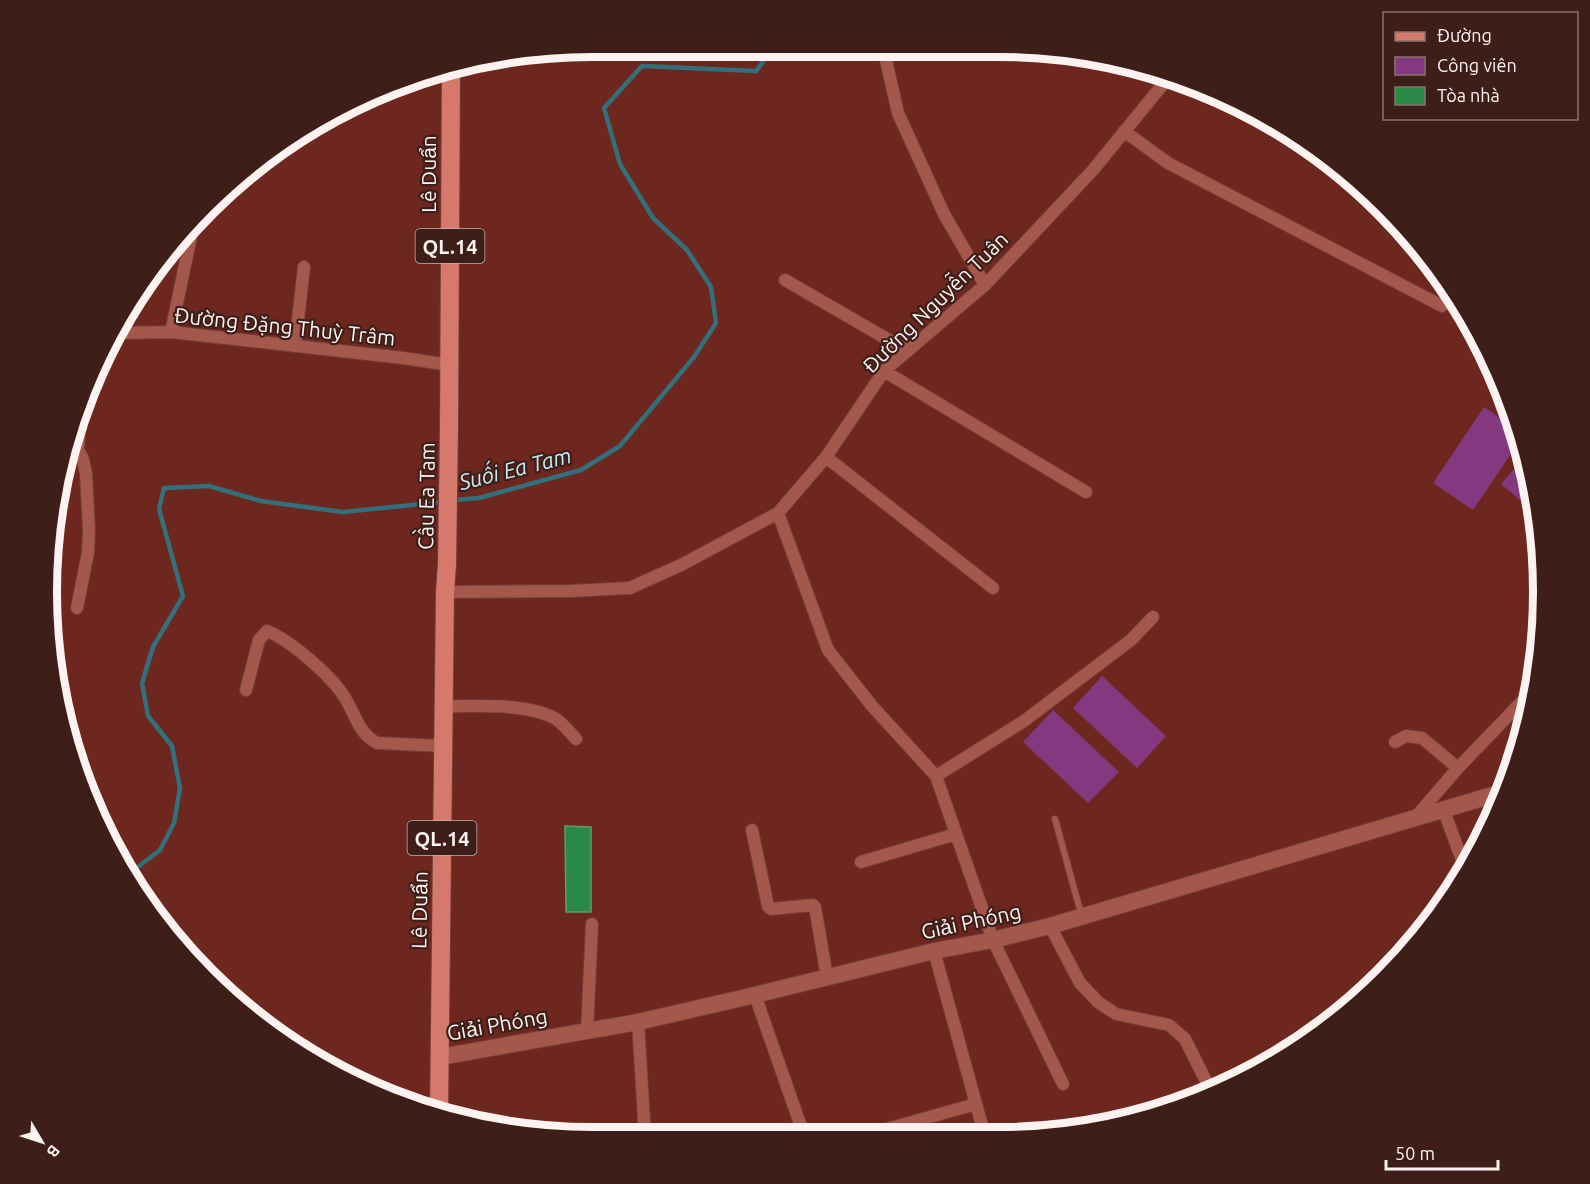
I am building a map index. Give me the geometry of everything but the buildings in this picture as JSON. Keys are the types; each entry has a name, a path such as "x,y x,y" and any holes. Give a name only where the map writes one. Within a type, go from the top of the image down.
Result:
{"main road":[{"name":"Lê Duẩn","path":"449,428 451,76"},
{"name":"Cầu Ea Tam","path":"447,564 449,428"},
{"name":"Lê Duẩn","path":"439,1105 447,564"}],"street":[{"path":"885,57 898,113 944,214 985,285"},
{"name":"Đường Nguyễn Tuân","path":"445,592 630,588 684,564 778,513 825,457 884,371 985,285 1093,170 1164,83"},
{"path":"1124,131 1168,163 1442,306"},
{"path":"171,332 191,238"},
{"path":"295,346 304,267"},
{"path":"785,280 908,351"},
{"name":"Đường Đặng Thuỳ Trâm","path":"124,333 171,332 450,365"},
{"path":"884,371 1086,492"},
{"path":"77,608 88,552 89,530 86,474 78,450 78,442"},
{"path":"825,457 993,588"},
{"path":"778,513 828,650 872,706 936,776 993,940 1063,1084"},
{"path":"936,776 1024,721 1131,640 1153,617"},
{"path":"246,690 259,640 267,630 295,647 336,686 345,697 362,733 369,739 377,743 444,746"},
{"path":"1413,820 1458,768 1522,702"},
{"path":"444,706 526,709 556,720 576,739"},
{"path":"1395,742 1406,736 1422,738 1458,768"},
{"name":"Giải Phóng","path":"440,1057 638,1022 934,951 1050,926 1493,795"},
{"path":"1444,811 1462,859"},
{"path":"752,830 768,906 771,909 813,905 815,907 827,978"},
{"path":"861,862 957,834"},
{"path":"587,1031 592,924"},
{"path":"1050,926 1080,983 1098,1002 1116,1014 1169,1024 1185,1039 1208,1084"},
{"path":"934,951 982,1127"},
{"path":"755,995 801,1127"},
{"path":"638,1022 644,1127"},
{"path":"894,1127 976,1104"}],"lane":[{"path":"1055,819 1082,917"}],"green space":[{"path":"1484,407 1505,421 1514,450 1473,510 1433,483"},
{"path":"1518,465 1525,505 1501,484"},
{"path":"1102,676 1166,736 1137,768 1073,708"},
{"path":"1053,710 1119,772 1088,803 1023,742"}],"waterway":[{"name":"Suối Ea Tam","path":"454,500 479,498 581,470 620,446 694,357 716,323 711,287 687,250 653,218 620,164 604,108 642,66 756,71 766,57"},
{"name":"Suối Ea Tam","path":"135,869 160,850 174,823 180,788 172,746 148,716 142,683 153,647 183,596 159,509 164,488 209,486 261,501 343,512 442,502"}]}
